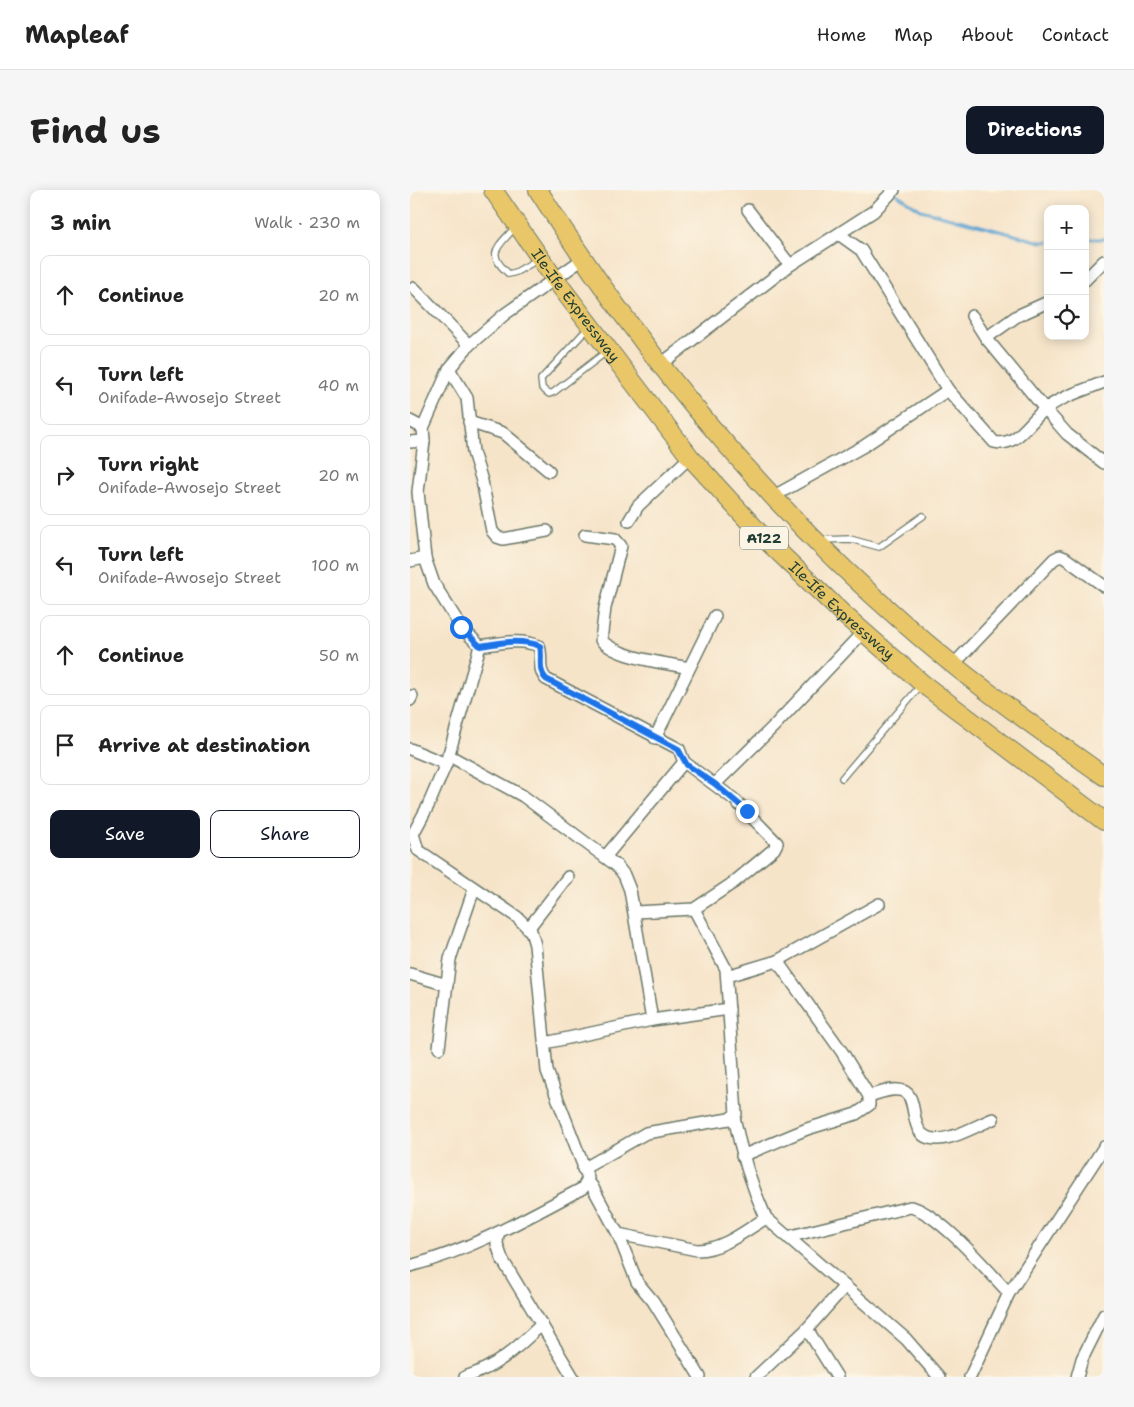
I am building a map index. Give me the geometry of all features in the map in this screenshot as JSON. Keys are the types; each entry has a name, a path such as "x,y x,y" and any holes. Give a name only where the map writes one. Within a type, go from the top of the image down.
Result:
{"highway":[{"name":"Ile-Ife Expressway","path":"493,190 516,226 554,278 690,457 801,576 923,684 1104,821"},
{"name":"A122","path":"538,190 583,259 661,364 736,456 816,540 908,627 1011,710 1104,776"}],"street":[{"path":"661,364 790,264 840,235 874,211 894,190"},
{"path":"748,210 790,264"},
{"path":"840,235 861,250 948,390 994,442 1001,444 1016,438 1044,409 1104,382"},
{"path":"480,646 461,627 434,584 425,558 418,492 424,441 423,428 449,369 469,345 505,314 583,259"},
{"path":"1089,276 1104,262"},
{"path":"414,288 469,345"},
{"path":"986,338 1017,316 1044,304"},
{"path":"972,316 986,338 1044,409 1067,434 1104,463"},
{"path":"449,369 467,398 473,452 482,481 492,531 497,537 503,539 547,531"},
{"path":"774,496 864,446 948,390"},
{"path":"410,421 423,428"},
{"path":"469,422 503,433 549,471"},
{"path":"410,442 424,441"},
{"path":"629,521 638,506 690,457"},
{"path":"585,535 615,539 621,546 605,608 601,640 607,647 634,656 690,668"},
{"path":"954,664 1054,559 1060,556 1065,558 1104,586"},
{"path":"410,561 425,558"},
{"path":"655,738 715,616"},
{"path":"715,784 774,726 863,632"},
{"path":"480,646 511,641 532,643 540,646 542,654 540,668 546,679 678,749 684,762 715,784 747,811 778,843 774,849 733,883 694,909 635,912"},
{"path":"410,1266 428,1262 498,1233 583,1188 588,1178 547,1071 539,965 535,945 528,929 517,918 418,850 411,834 428,806 447,759 480,646"},
{"path":"410,749 447,759 523,796 605,857 624,875 635,912 652,1020"},
{"path":"605,857 684,762"},
{"path":"528,929 568,877"},
{"path":"440,1048 450,960 474,888"},
{"path":"727,976 777,961 879,904"},
{"path":"694,909 726,970 738,1111 734,1117 742,1156 754,1192 766,1218 906,1338 939,1377"},
{"path":"742,1156 807,1129 856,1114 869,1105 869,1096 842,1052 777,961"},
{"path":"410,974 447,985"},
{"path":"545,1042 652,1020 729,1009"},
{"path":"869,1096 894,1089 905,1091 909,1096 917,1128 927,1138 938,1139 953,1136 993,1119"},
{"path":"584,1169 654,1131 734,1117"},
{"path":"970,1377 1009,1294 1104,1147"},
{"path":"587,1183 592,1186 618,1234 637,1282 653,1301 700,1377"},
{"path":"787,1237 910,1207 919,1208 950,1233 1009,1294"},
{"path":"618,1234 697,1250 708,1250 766,1218"},
{"path":"498,1233 497,1244 502,1259 523,1297 542,1324 573,1377"},
{"path":"756,1377 807,1329 845,1286"},
{"path":"1077,1377 1082,1359 1104,1315"},
{"path":"465,1377 483,1371 508,1356 542,1324"},
{"path":"807,1329 837,1377"}],"lane":[{"path":"516,226 495,252 495,259 499,266 508,274 516,272 540,258"},
{"path":"590,326 541,379 542,388 549,394 554,392 609,350"},
{"path":"816,540 850,539 880,546 923,516"},
{"path":"842,778 923,684"}],"waterway":[{"path":"895,193 921,210 1044,242"},
{"path":"1089,239 1104,239"}],"route":[{"path":"461,627 480,646 511,641 532,643 540,646 542,654 540,668 546,679 678,749 687,765 715,784 747,811"}]}
